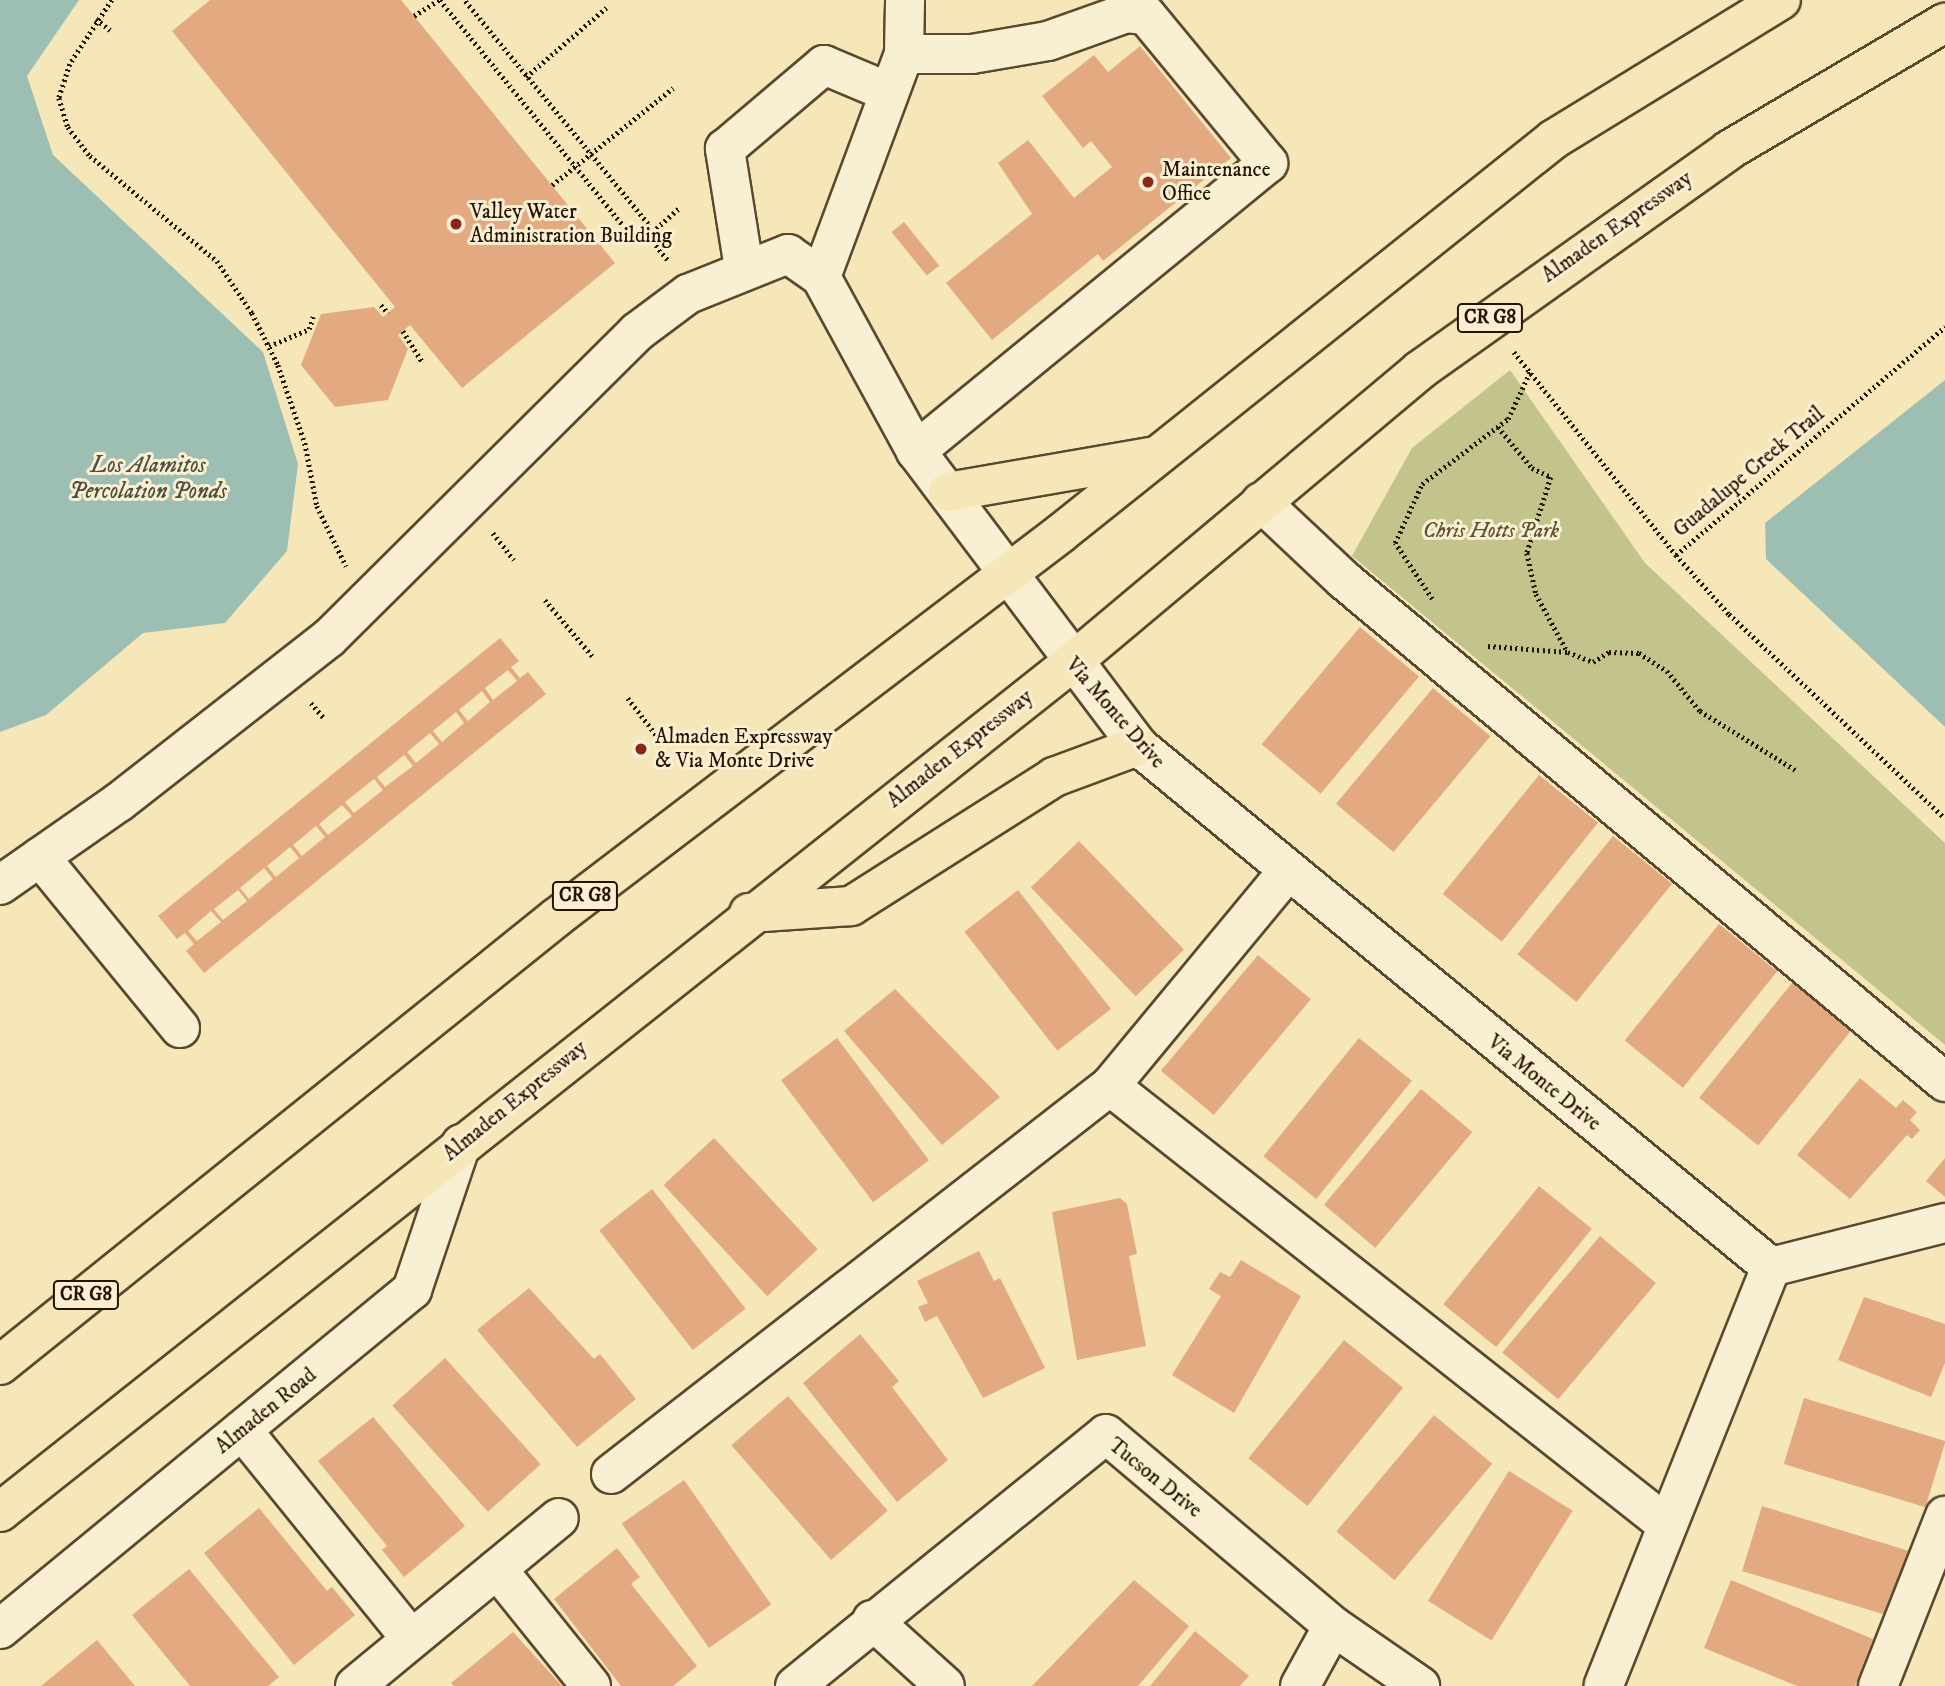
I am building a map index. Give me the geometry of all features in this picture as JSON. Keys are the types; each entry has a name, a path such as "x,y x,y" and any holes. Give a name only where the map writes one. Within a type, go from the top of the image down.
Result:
{"main road":[{"name":"CR G8","path":"0,1365 557,917 1006,575 1554,139 1781,0"},
{"name":"Almaden Expressway","path":"0,1512 749,913 1071,663 1261,502 1487,320 1729,150 1945,23"},
{"path":"948,492 1156,456"},
{"path":"749,913 851,906 1054,777 1139,746"}],"street":[{"path":"0,885 330,638 637,332 688,294 744,268 788,254 821,277 904,54 905,0"},
{"path":"904,54 972,54 1048,41 1126,13 1146,15 1268,163 916,451"},
{"path":"744,268 725,149 824,65 888,92"},
{"name":"Via Monte Drive","path":"821,277 916,451 1071,663 1139,746 1286,873 1770,1267"},
{"path":"1261,502 1354,589 1945,1083"},
{"path":"40,857 180,1028"},
{"path":"611,1475 1110,1086 1286,873"},
{"path":"1110,1086 1667,1525"},
{"name":"Almaden Road","path":"0,1629 412,1290 461,1144"},
{"path":"1603,1686 1770,1267 1945,1223"},
{"path":"242,1430 411,1639"},
{"name":"Tucson Drive","path":"795,1686 872,1620 1106,1434 1332,1626 1420,1686"},
{"path":"1878,1686 1945,1516"},
{"path":"355,1686 559,1518"},
{"path":"498,1569 591,1686"},
{"path":"872,1620 945,1686"},
{"path":"1300,1686 1332,1626"}],"path":[{"path":"112,0 96,19 59,98 68,127 90,156 217,261 269,346 305,443 317,506 351,576"},
{"path":"414,16 439,0 632,236 648,236 679,208"},
{"path":"464,0 648,224 648,236 677,272"},
{"path":"526,77 606,8"},
{"path":"96,19 110,30"},
{"path":"552,185 592,156 673,88"},
{"path":"381,304 388,313"},
{"path":"269,346 309,329 313,317"},
{"name":"Guadalupe Creek Trail","path":"1487,320 1676,555 1945,327"},
{"path":"403,331 422,361"},
{"path":"1440,613 1395,542 1422,484 1498,427 1530,372"},
{"path":"1498,427 1525,462 1551,477 1527,553 1536,594 1568,652"},
{"path":"485,523 514,560"},
{"path":"1676,555 1729,614 1945,817"},
{"path":"545,600 594,658"},
{"path":"1484,645 1568,652 1593,662 1609,652 1639,653 1667,671 1700,711 1797,771"},
{"path":"628,698 657,736"}],"green space":[{"name":"Chris Hotts Park","path":"1510,370 1645,563 1945,843 1945,1045 1352,556 1412,448"}],"water":[{"name":"Los Alamitos Percolation Ponds","path":"0,0 79,0 27,76 53,155 263,352 298,464 287,551 225,623 143,633 46,715 0,732"},
{"path":"1945,380 1945,727 1766,559 1765,523"}],"building":[{"name":"Valley Water Administration Building","path":"210,0 401,0 615,263 462,388 410,325 398,335 408,349 388,400 335,407 301,365 321,314 374,307 383,317 395,307 172,31"},
{"name":"Maintenance Office","path":"1140,46 1231,158 1103,261 1098,254 992,340 946,283 1032,214 998,163 1028,140 1074,198 1112,167 1091,141 1083,148 1042,96 1094,55 1108,72"},
{"path":"904,222 939,266 927,276 892,232"},
{"path":"1360,627 1419,676 1321,794 1262,744"},
{"path":"500,638 519,661 511,667 520,678 528,672 546,694 204,973 186,951 194,944 185,933 177,939 158,916","holes":["508,670 517,681 493,700 485,688","482,691 490,702 468,721 459,710","456,712 464,723 442,742 433,731","430,733 439,744 416,763 407,752","404,755 413,766 385,787 377,777","374,779 383,790 354,813 345,802","342,805 352,816 328,835 319,824","316,826 325,837 302,856 293,845","290,847 299,858 276,877 267,866","264,868 273,879 249,899 240,888","238,890 247,901 223,920 214,909","211,911 221,922 197,941 188,931"]},
{"path":"1433,688 1490,736 1393,852 1336,804"},
{"path":"1539,775 1598,823 1502,942 1443,894"},
{"path":"1613,836 1672,884 1576,1002 1517,954"},
{"path":"1079,841 1184,950 1136,996 1031,888"},
{"path":"1018,890 1111,1009 1057,1051 964,932"},
{"path":"1719,924 1777,971 1683,1088 1625,1041"},
{"path":"1258,955 1311,999 1214,1115 1161,1071"},
{"path":"1796,978 1855,1026 1758,1146 1699,1098"},
{"path":"895,989 1000,1097 942,1145 844,1031"},
{"path":"837,1038 929,1160 873,1202 781,1080"},
{"path":"1359,1038 1412,1081 1316,1199 1263,1156"},
{"path":"1860,1078 1896,1108 1903,1100 1917,1112 1910,1120 1920,1130 1912,1139 1907,1135 1850,1199 1797,1155"},
{"path":"1421,1089 1472,1132 1375,1248 1324,1205"},
{"path":"714,1138 818,1249 767,1296 664,1185"},
{"path":"1945,1158 1945,1197 1926,1181"},
{"path":"1539,1186 1592,1229 1496,1347 1443,1304"},
{"path":"652,1189 746,1309 693,1350 599,1230"},
{"path":"1120,1198 1127,1204 1137,1254 1129,1256 1146,1346 1077,1360 1052,1212"},
{"path":"1600,1236 1656,1283 1558,1399 1502,1352"},
{"path":"979,1251 994,1281 1000,1278 1045,1368 983,1398 937,1316 925,1322 918,1307 928,1303 917,1281"},
{"path":"1241,1260 1301,1296 1234,1413 1172,1375 1221,1296 1209,1289 1220,1272 1230,1277"},
{"path":"529,1288 594,1359 600,1354 636,1399 577,1447 477,1330"},
{"path":"1864,1297 1945,1324 1945,1363 1931,1397 1838,1360"},
{"path":"860,1334 899,1381 892,1387 948,1460 897,1502 803,1383"},
{"path":"1344,1340 1403,1388 1307,1506 1248,1458"},
{"path":"445,1358 541,1464 488,1512 392,1406"},
{"path":"788,1396 888,1511 831,1560 731,1445"},
{"path":"1804,1398 1945,1441 1925,1507 1784,1464"},
{"path":"1434,1415 1492,1464 1395,1580 1336,1531"},
{"path":"373,1417 465,1526 404,1577 382,1550 387,1546 318,1461"},
{"path":"1509,1471 1573,1511 1492,1640 1428,1601"},
{"path":"684,1480 771,1605 709,1648 622,1524"},
{"path":"1762,1506 1908,1551 1888,1616 1742,1571"},
{"path":"259,1508 327,1591 332,1587 355,1615 294,1665 204,1553"},
{"path":"617,1548 640,1577 631,1584 697,1666 673,1686 621,1686 554,1599"},
{"path":"189,1569 279,1677 268,1686 190,1686 132,1615"},
{"path":"1134,1580 1189,1626 1138,1686 1032,1686"},
{"path":"1731,1580 1873,1639 1855,1686 1797,1686 1704,1648"},
{"path":"1195,1631 1249,1676 1240,1686 1150,1686"},
{"path":"513,1632 562,1686 454,1686 451,1683"},
{"path":"97,1640 135,1686 41,1686"}],"place":[{"name":"Maintenance Office","path":"1148,182"},
{"name":"Valley Water Administration Building","path":"456,224"},
{"name":"Almaden Expressway & Via Monte Drive","path":"641,749"}]}
